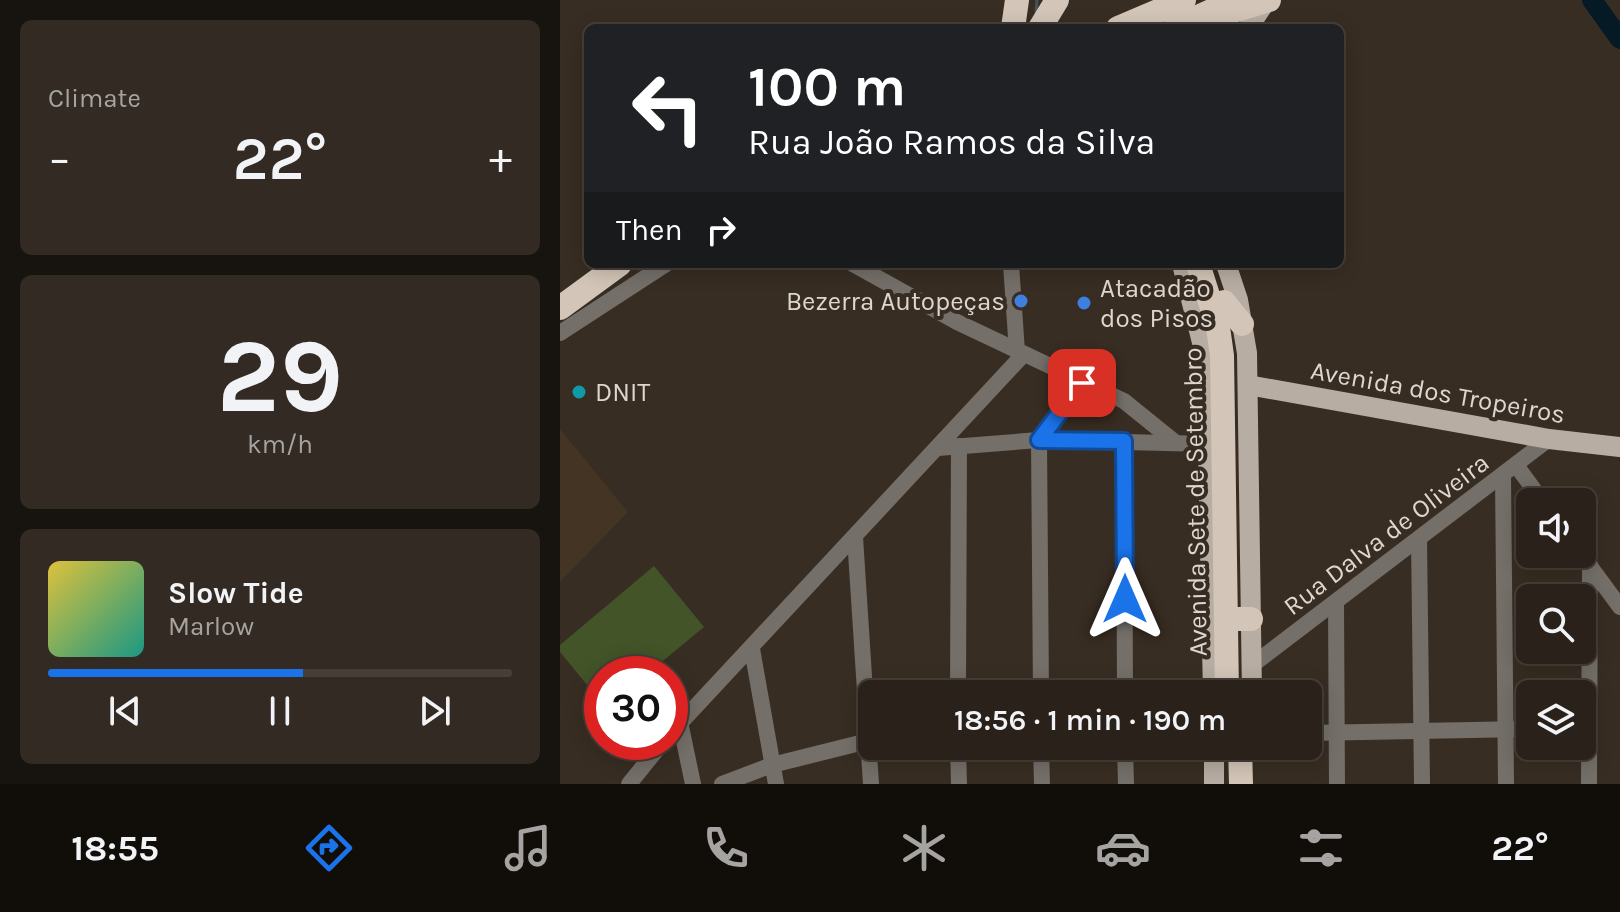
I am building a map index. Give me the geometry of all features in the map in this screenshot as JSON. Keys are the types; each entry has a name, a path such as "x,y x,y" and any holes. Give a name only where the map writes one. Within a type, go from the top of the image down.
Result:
{"highway":[{"path":"1014,24 1017,0"},
{"path":"1164,0 1179,24"},
{"path":"1127,24 1184,0"},
{"path":"1183,24 1235,0"},
{"path":"1200,24 1210,18 1267,1"},
{"path":"568,314 616,268"},
{"name":"Avenida Sete de Setembro","path":"1199,268 1218,327 1216,448 1226,680"},
{"name":"Avenida Sete de Setembro","path":"1212,268 1224,302 1234,358 1244,619 1240,680"},
{"path":"1224,302 1242,324"},
{"path":"1210,493 1216,448"},
{"path":"1228,760 1228,784"},
{"path":"1240,760 1241,784"}],"main road":[{"path":"1251,24 1267,1"},
{"name":"Avenida Sete de Setembro","path":"1183,268 1204,346 1216,448"},
{"name":"Avenida Sete de Setembro","path":"1227,268 1242,324 1248,385 1244,619 1252,680"},
{"name":"Avenida dos Tropeiros","path":"1248,385 1549,439 1620,447"},
{"name":"Avenida Sete de Setembro","path":"1210,493 1213,680"},
{"path":"1214,760 1214,784"},
{"path":"1252,760 1252,784"}],"street":[{"path":"560,333 568,314 658,268"},
{"path":"861,268 1020,353 1136,408 1176,443"},
{"path":"688,715 938,448 1020,353 1011,268"},
{"path":"1041,680 1039,440 1082,383"},
{"name":"Rua Dalva de Oliveira","path":"1251,666 1549,439"},
{"path":"938,448 1039,440 1176,443 1216,448"},
{"path":"1124,441 1125,680"},
{"path":"958,680 959,446"},
{"path":"1516,465 1533,488"},
{"path":"1503,476 1506,784"},
{"path":"855,537 866,680"},
{"path":"1419,539 1422,784"},
{"path":"1585,680 1586,568"},
{"path":"1593,568 1617,597"},
{"path":"1336,603 1337,784"},
{"path":"752,649 776,784"},
{"path":"1322,732 1516,730"},
{"path":"722,784 772,765 858,743"},
{"path":"629,784 648,760"},
{"path":"685,760 693,784"},
{"path":"870,760 871,784"},
{"path":"958,760 959,784"},
{"path":"1041,760 1042,784"},
{"path":"1125,760 1126,784"},
{"path":"1587,760 1589,784"}],"shaded area":[{"path":"560,429 628,512 560,582"}],"green space":[{"path":"654,566 704,627 669,656 584,656 584,681 560,652 560,645"}],"waterway":[{"path":"1036,12 1037,0"},
{"path":"1592,0 1620,39"}],"place":[{"name":"Bezerra Autopeças","path":"1021,301"},
{"name":"Atacadão dos Pisos","path":"1084,303"},
{"name":"DNIT","path":"579,392"}],"route":[{"path":"1082,383 1039,440 1124,441 1125,599"}]}
